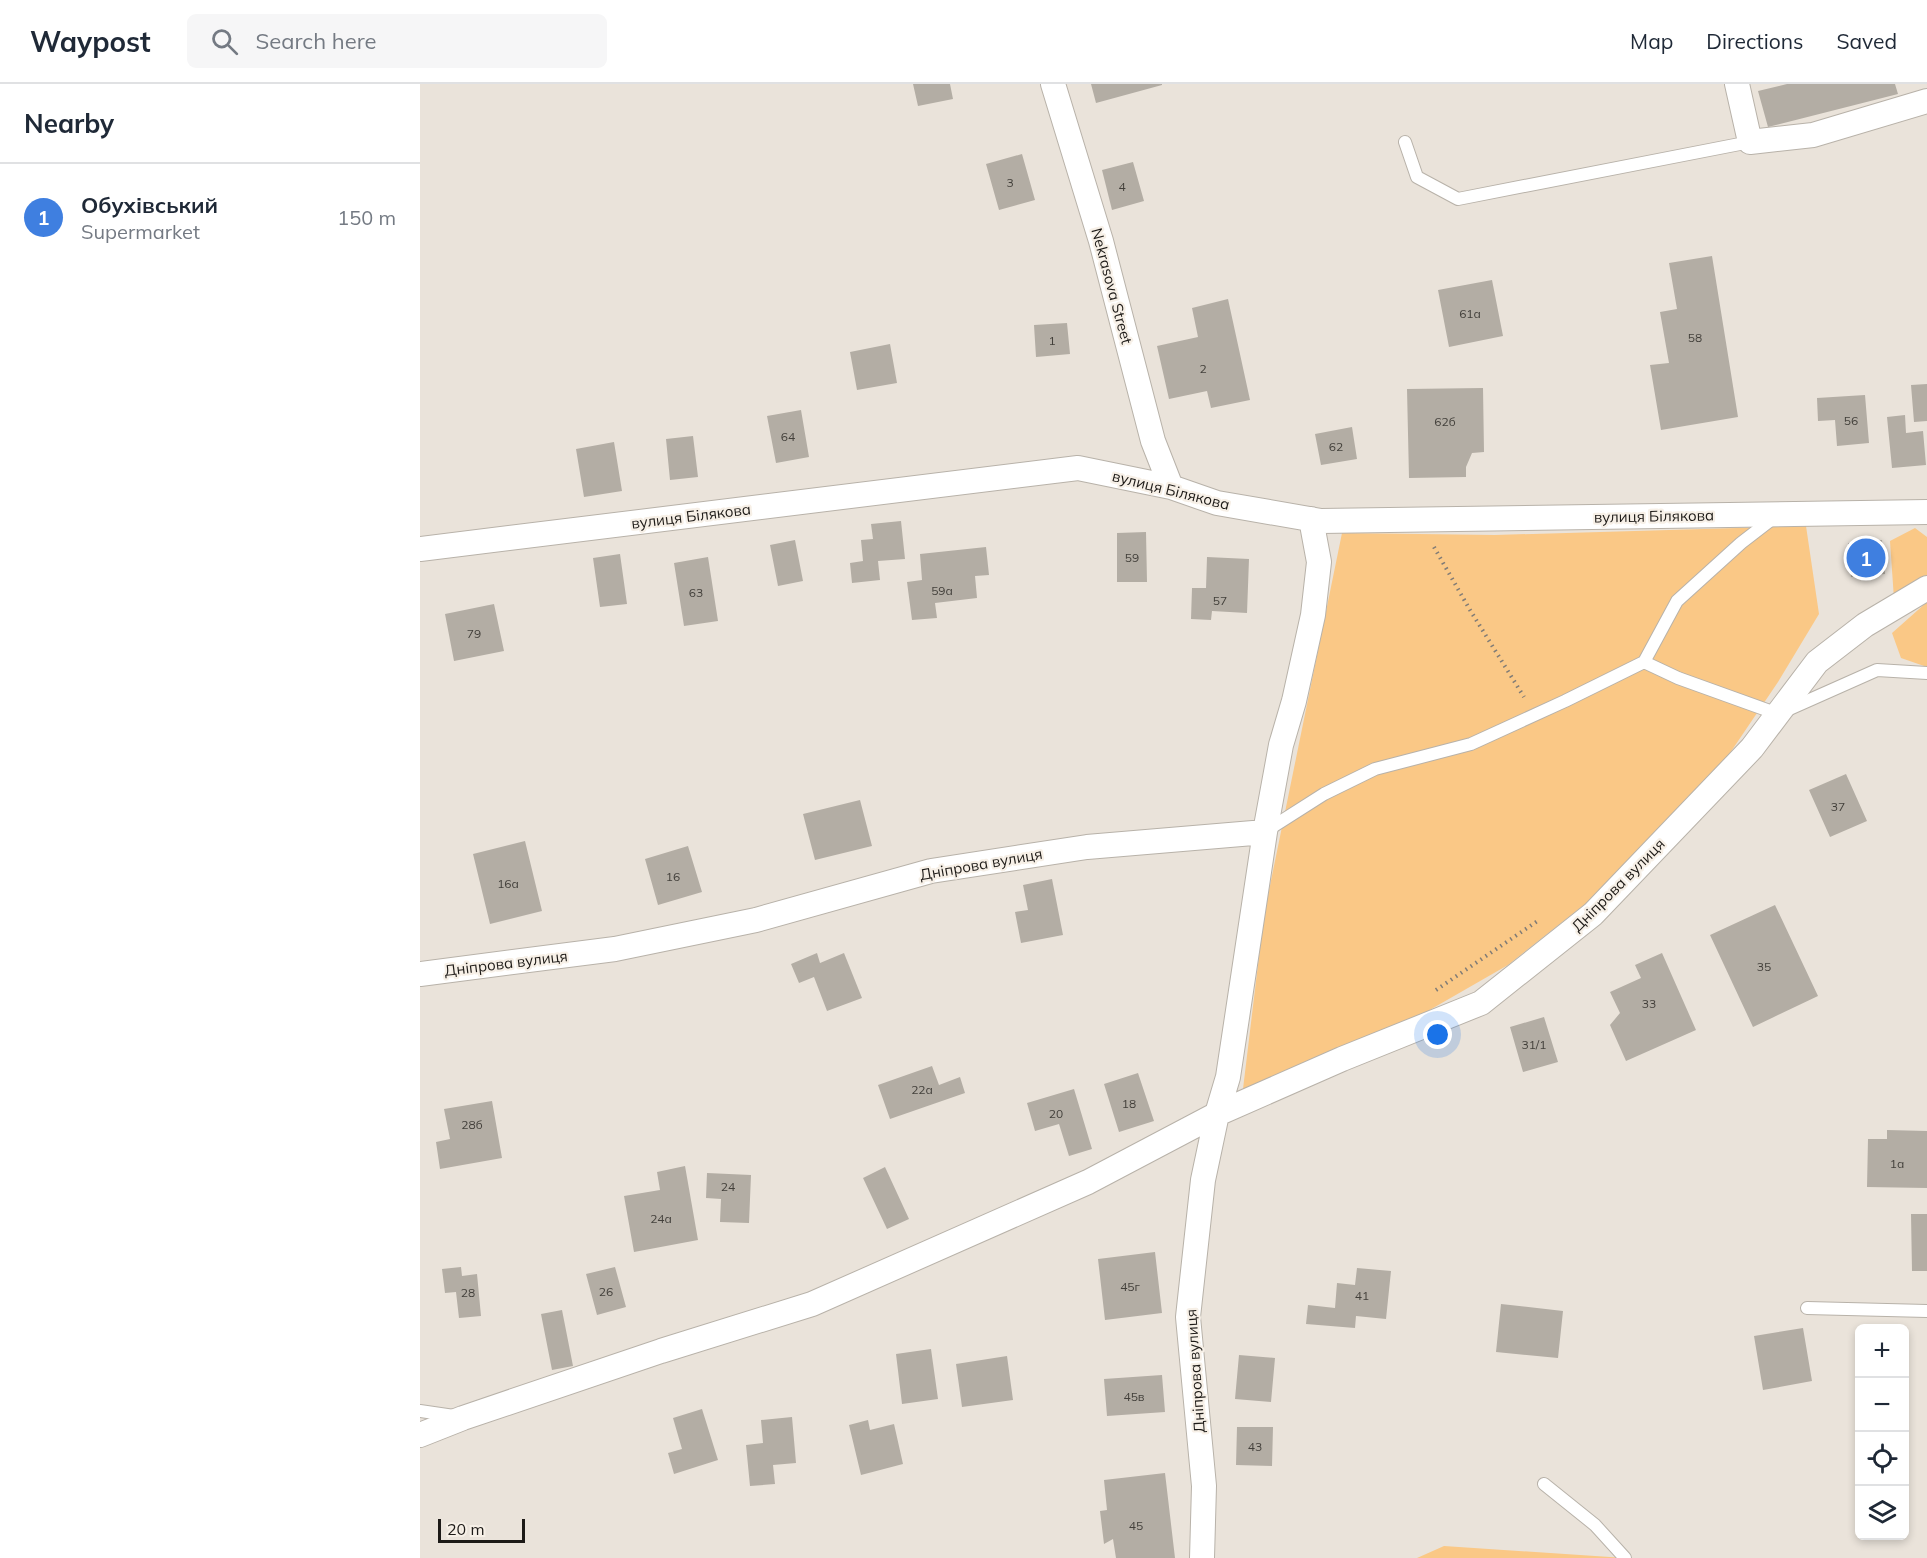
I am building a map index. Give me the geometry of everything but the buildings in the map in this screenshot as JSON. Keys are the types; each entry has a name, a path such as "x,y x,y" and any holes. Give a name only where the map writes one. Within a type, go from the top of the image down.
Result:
{"street":[{"name":"Nekrasova Street","path":"1053,84 1101,241 1153,441 1171,487"},
{"path":"1737,84 1750,142 1813,135 1927,101"},
{"name":"вулиця Білякова","path":"420,549 1078,468 1171,487 1217,503 1322,521 1927,512"},
{"path":"1265,832 1281,745 1294,701 1313,615 1319,562 1311,519"},
{"name":"Дніпрова вулиця","path":"420,1435 661,1351 812,1304 1088,1182 1217,1114 1342,1059 1481,1003 1593,914 1752,748 1817,662 1865,626 1927,588"},
{"name":"Дніпрова вулиця","path":"420,974 615,949 745,923 931,870 1087,847 1265,832 1228,1077 1217,1114 1203,1180 1188,1317 1204,1486 1202,1558"}],"lane":[{"path":"1405,142 1417,177 1458,199 1750,142"},
{"path":"1265,832 1324,794 1375,769 1471,744 1644,662 1677,601 1741,543 1779,514"},
{"path":"1644,662 1678,678 1778,714 1877,670 1927,673"},
{"path":"1807,1308 1927,1311"},
{"path":"420,1411 464,1418"},
{"path":"1544,1484 1595,1525 1625,1558"}],"path":[{"path":"1419,520 1470,610 1535,715"},
{"path":"1433,992 1548,913"}],"shaded area":[{"path":"1806,526 1819,614 1778,682 1707,787 1608,886 1508,965 1407,1023 1243,1089 1264,915 1342,533 1495,535"},
{"path":"1915,528 1927,537 1927,581 1894,599 1890,541"},
{"path":"1927,602 1927,667 1901,658 1892,633"},
{"path":"1444,1546 1625,1558 1417,1558"}],"place":[{"name":"Обухівський","path":"1866,558"}]}
